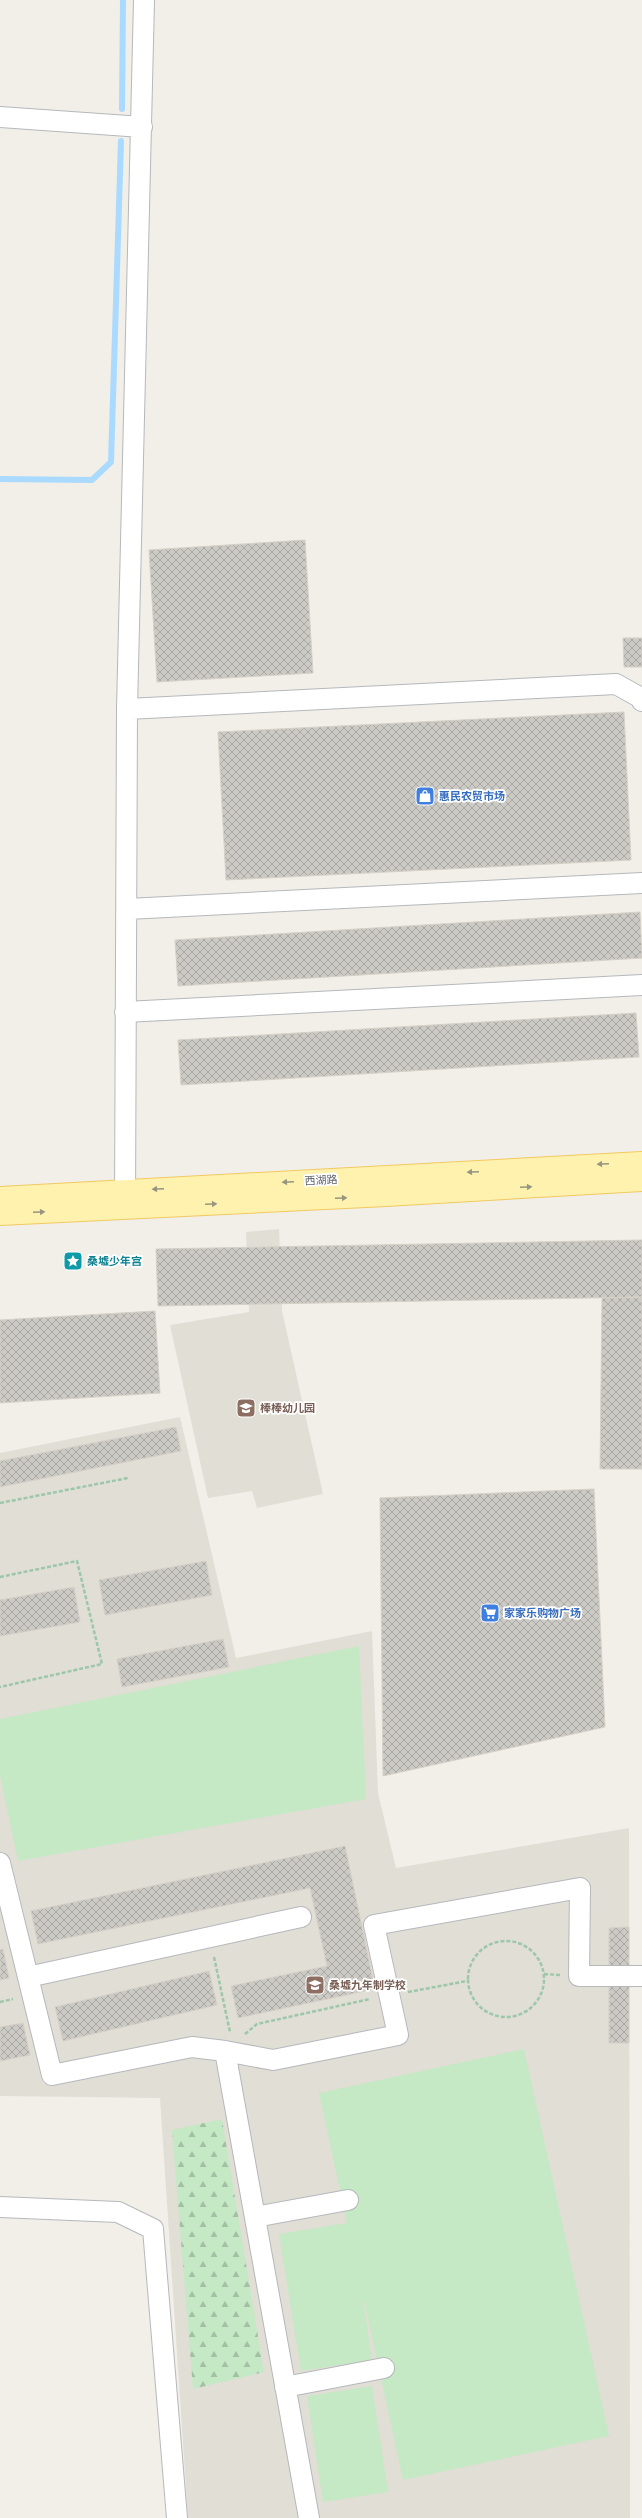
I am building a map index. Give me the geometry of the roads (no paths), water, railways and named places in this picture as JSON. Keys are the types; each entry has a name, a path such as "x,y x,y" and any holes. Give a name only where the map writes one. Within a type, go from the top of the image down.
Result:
{"main road":[{"name":"西湖路","path":"0,1214 125,1200 642,1163"},
{"name":"西湖路","path":"0,1198 125,1200 642,1180"}],"street":[{"path":"125,1200 127,709 144,0"},
{"path":"0,117 142,127"},
{"path":"127,709 616,684 642,699"},
{"path":"127,909 642,883"},
{"path":"125,1012 642,985"},
{"path":"0,1863 52,2075 192,2047 228,2048 273,2060 398,2035 374,1925 580,1888 579,1976 642,1976"},
{"path":"28,1977 301,1917"},
{"path":"228,2048 254,2217 309,2518"},
{"path":"254,2217 348,2200"},
{"path":"0,2207 118,2212 153,2229 177,2518"},
{"path":"285,2387 384,2368"}],"waterway":[{"path":"122,109 123,0"},
{"path":"0,479 92,480 111,462 121,141"}],"place":[{"name":"惠民农贸市场","path":"425,796"},
{"name":"桑墟少年宫","path":"73,1261"},
{"name":"棒棒幼儿园","path":"246,1408"},
{"name":"家家乐购物广场","path":"490,1613"},
{"name":"桑墟九年制学校","path":"315,1985"}]}
